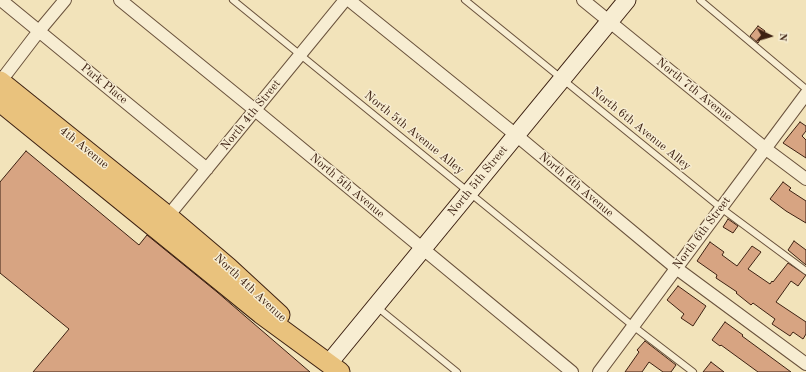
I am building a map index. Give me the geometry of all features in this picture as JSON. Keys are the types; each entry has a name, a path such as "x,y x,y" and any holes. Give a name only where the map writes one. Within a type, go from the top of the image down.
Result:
{"main road":[{"name":"4th Avenue","path":"0,81 162,223"},
{"name":"4th Avenue","path":"0,102 162,223"},
{"name":"North 4th Avenue","path":"162,223 228,267 269,304 334,368"}],"street":[{"name":"Park Place","path":"1,0 207,168"},
{"path":"0,81 65,0"},
{"name":"North 5th Avenue","path":"120,0 572,372"},
{"name":"North 4th Street","path":"162,223 345,0"},
{"name":"North 6th Avenue","path":"349,0 516,135 676,268 806,364"},
{"name":"North 7th Avenue","path":"584,0 806,179"},
{"name":"North 5th Street","path":"334,368 376,306 627,0"},
{"name":"North 6th Street","path":"599,372 806,94"}],"lane":[{"name":"North 5th Avenue Alley","path":"234,0 633,326 693,372"},
{"name":"North 6th Avenue Alley","path":"465,0 721,208 806,271"},
{"path":"700,0 806,90"},
{"path":"376,306 457,372"}],"building":[{"path":"758,26 765,31 758,43 750,36"},
{"path":"800,122 806,126 806,131 802,136 806,140 806,158 783,143"},
{"path":"26,151 139,245 147,235 217,292 310,372 33,372 69,329 0,273 0,182"},
{"path":"783,182 791,188 789,190 806,201 806,223 770,199"},
{"path":"728,219 738,226 733,233 723,227"},
{"path":"794,241 806,250 806,265 788,250"},
{"path":"710,242 724,252 722,255 737,266 752,246 761,252 748,269 770,284 788,263 806,275 798,286 791,281 776,302 806,322 806,334 803,339 793,332 790,336 772,324 775,319 753,303 751,305 736,293 737,292 716,278 717,275 697,261"},
{"path":"678,286 706,306 693,326 681,318 684,314 667,300"},
{"path":"725,322 791,372 758,372 712,340"},
{"path":"645,341 676,365 671,372 663,372 649,362 642,372 625,372 639,352 637,350"},
{"path":"711,362 724,372 703,372"}]}
